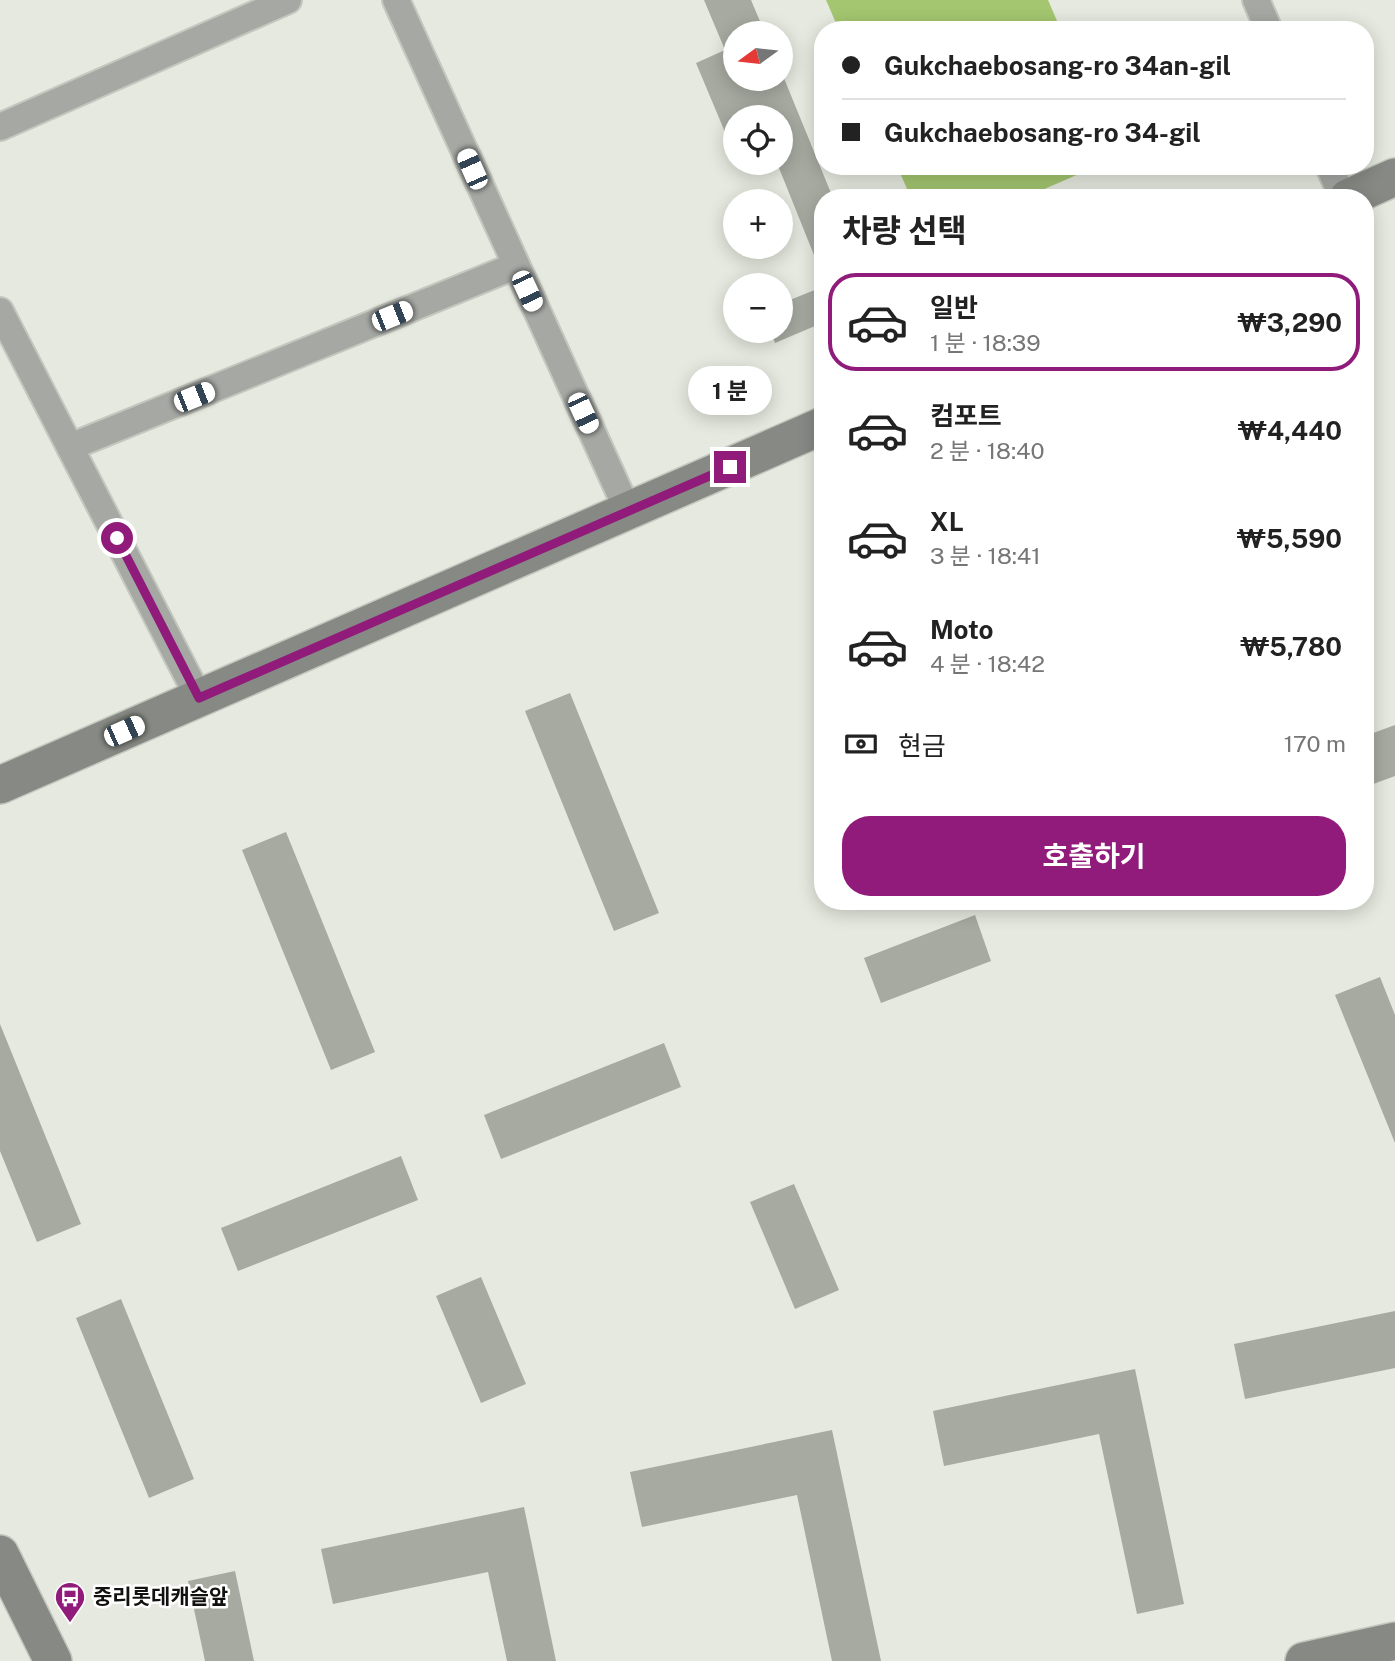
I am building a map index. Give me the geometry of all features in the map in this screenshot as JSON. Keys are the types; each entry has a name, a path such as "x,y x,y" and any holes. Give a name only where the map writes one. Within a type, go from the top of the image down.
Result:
{"main road":[{"path":"1366,189 1395,177"},
{"path":"0,785 814,430"},
{"path":"1,1557 52,1661"},
{"path":"1304,1661 1395,1641"}],"street":[{"path":"0,127 288,0"},
{"path":"397,0 628,511"},
{"path":"1256,0 1265,21"},
{"path":"70,447 516,266"},
{"path":"0,311 199,698"}],"green space":[{"path":"826,0 1048,0 1057,21 835,21"},
{"path":"901,175 1076,175 1045,189 907,189"}],"building":[{"path":"704,0 751,0 760,21 723,21 723,45"},
{"path":"723,51 723,91 789,91 814,152 814,175 824,175 829,189 814,189 814,255 793,203 793,189 787,189 782,175 793,175 793,105 723,105 723,127 696,63"},
{"path":"814,290 814,326 793,335 793,299"},
{"path":"570,693 659,913 614,931 525,711"},
{"path":"1395,725 1395,776 1374,784 1374,733"},
{"path":"286,832 375,1052 331,1070 242,850"},
{"path":"975,915 991,961 881,1003 864,958"},
{"path":"1380,977 1395,1015 1395,1143 1335,995"},
{"path":"0,1024 81,1224 37,1242 0,1151"},
{"path":"664,1043 681,1087 501,1159 484,1115"},
{"path":"401,1156 418,1200 238,1271 221,1228"},
{"path":"794,1184 839,1290 795,1309 750,1202"},
{"path":"481,1277 526,1384 481,1403 436,1296"},
{"path":"121,1299 194,1479 149,1498 76,1318"},
{"path":"1395,1311 1395,1368 1245,1399 1234,1344"},
{"path":"1135,1369 1184,1604 1137,1614 1099,1434 944,1466 933,1411"},
{"path":"832,1430 881,1661 832,1661 797,1495 642,1527 630,1472"},
{"path":"524,1507 556,1661 507,1661 488,1572 333,1604 321,1549"},
{"path":"235,1571 254,1661 205,1661 188,1581"}],"place":[{"name":"중리롯데캐슬앞","path":"70,1624"}],"route":[{"path":"117,538 199,698 730,467"}]}
